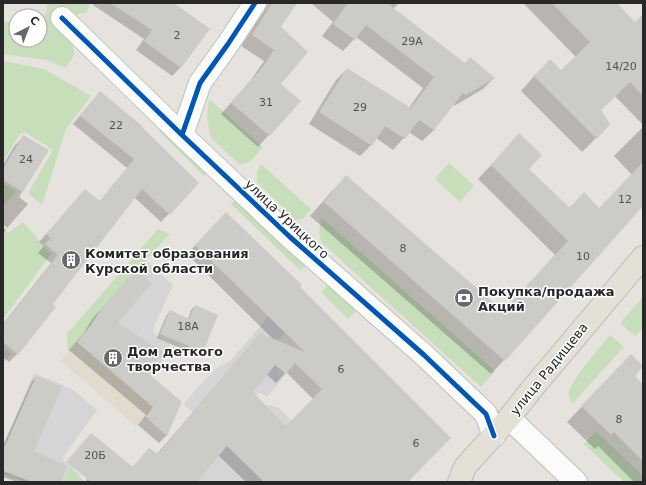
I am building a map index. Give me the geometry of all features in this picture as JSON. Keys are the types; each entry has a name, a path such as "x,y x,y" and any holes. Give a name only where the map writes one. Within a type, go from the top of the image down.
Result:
{"main road":[{"name":"улица Радищева","path":"459,482 465,467 494,436 643,257"}],"street":[{"path":"182,135 200,83 255,3"},
{"name":"улица Урицкого","path":"62,18 182,135 305,251 424,355 486,414 494,436"},
{"path":"509,418 576,482"}],"shaded area":[{"path":"145,260 173,285 152,331 161,339 170,344 168,351 152,377 91,325 101,309"},
{"path":"273,311 294,322 265,356 286,374 267,397 259,393 250,400 256,417 268,405 279,408 346,477 342,482 170,482 215,430 183,404 215,369 231,360"},
{"path":"91,325 168,390 137,427 61,361"},
{"path":"3,347 11,354 3,364"},
{"path":"34,373 72,389 97,410 63,457 64,461 70,466 63,482 25,482 3,474 3,446"}],"green space":[{"path":"47,3 90,3 87,12 70,17 74,55 66,68 47,60 3,54 3,22 8,22 8,48 48,48"},
{"path":"3,61 44,69 91,96 66,129 42,205 28,193 53,150 25,132 20,134 3,162"},
{"path":"209,99 263,147 251,161 240,165 211,138 207,118"},
{"path":"165,124 210,168 204,176 159,131"},
{"path":"449,163 474,186 460,202 435,179"},
{"path":"261,164 311,209 303,219 296,220 257,182 257,172"},
{"path":"3,183 16,191 3,207"},
{"path":"239,196 308,263 301,271 231,204"},
{"path":"321,217 495,371 481,387 322,243 319,233"},
{"path":"23,222 51,254 3,319 3,228 8,233"},
{"path":"158,229 170,234 101,309 91,325 68,352 67,334"},
{"path":"329,284 356,311 348,319 321,292"},
{"path":"643,297 643,328 635,336 620,323"},
{"path":"610,335 624,347 572,404 568,392 579,373"},
{"path":"596,431 643,476 643,482 624,482 584,444"},
{"path":"70,466 85,482 63,482"}],"building":[{"path":"110,3 174,3 210,29 181,68 144,41 152,30"},
{"path":"272,3 297,3 281,27 308,52 281,84 301,101 270,136 231,103 262,68 274,50 252,35"},
{"path":"348,3 387,3 465,63 470,57 495,78 466,95 463,93 434,130 419,120 405,139 385,126 372,146 319,112 347,68 411,108 434,77 366,25 355,40 333,24"},
{"path":"552,3 617,3 635,22 643,14 643,96 630,82 601,110 610,124 597,139 534,76 550,59 561,70 590,42"},
{"name":"Комитет образования Курской области","path":"100,91 142,126 199,183 170,215 142,189 53,304 56,307 18,355 3,342 3,325 58,255 45,244 51,238 46,234 85,189 100,201 134,159 80,116"},
{"path":"519,133 542,155 529,169 570,208 584,192 599,208 643,162 643,206 505,361 324,202 346,175 503,311 568,241 491,165"},
{"path":"23,135 49,150 23,192 3,180 3,169"},
{"path":"226,212 302,285 300,287 451,438 408,482 264,482 227,446 197,482 91,482 66,462 91,433 133,467 149,448 158,454 260,333 305,352 195,245","holes":["295,363 322,389 286,426 253,392 275,365 286,374"]},
{"path":"136,270 152,283 118,323 163,352 149,374 182,402 167,436 146,417 153,407 77,342 91,325 101,309"},
{"path":"195,305 218,315 203,352 160,334 170,310 189,319"},
{"path":"631,354 643,366 635,376 643,384 643,461 614,432 611,435 581,406"},
{"path":"36,376 62,387 34,451 67,466 61,482 32,482 3,471 3,450"}],"cycle path":[{"path":"182,135 200,83 255,3"},
{"path":"62,18 182,135 290,237 424,355 486,414 494,436"}],"place":[{"name":"Комитет образования Курской области","path":"71,260"},
{"name":"Покупка/продажа Акций","path":"464,298"},
{"name":"Дом деткого творчества","path":"113,358"}]}
